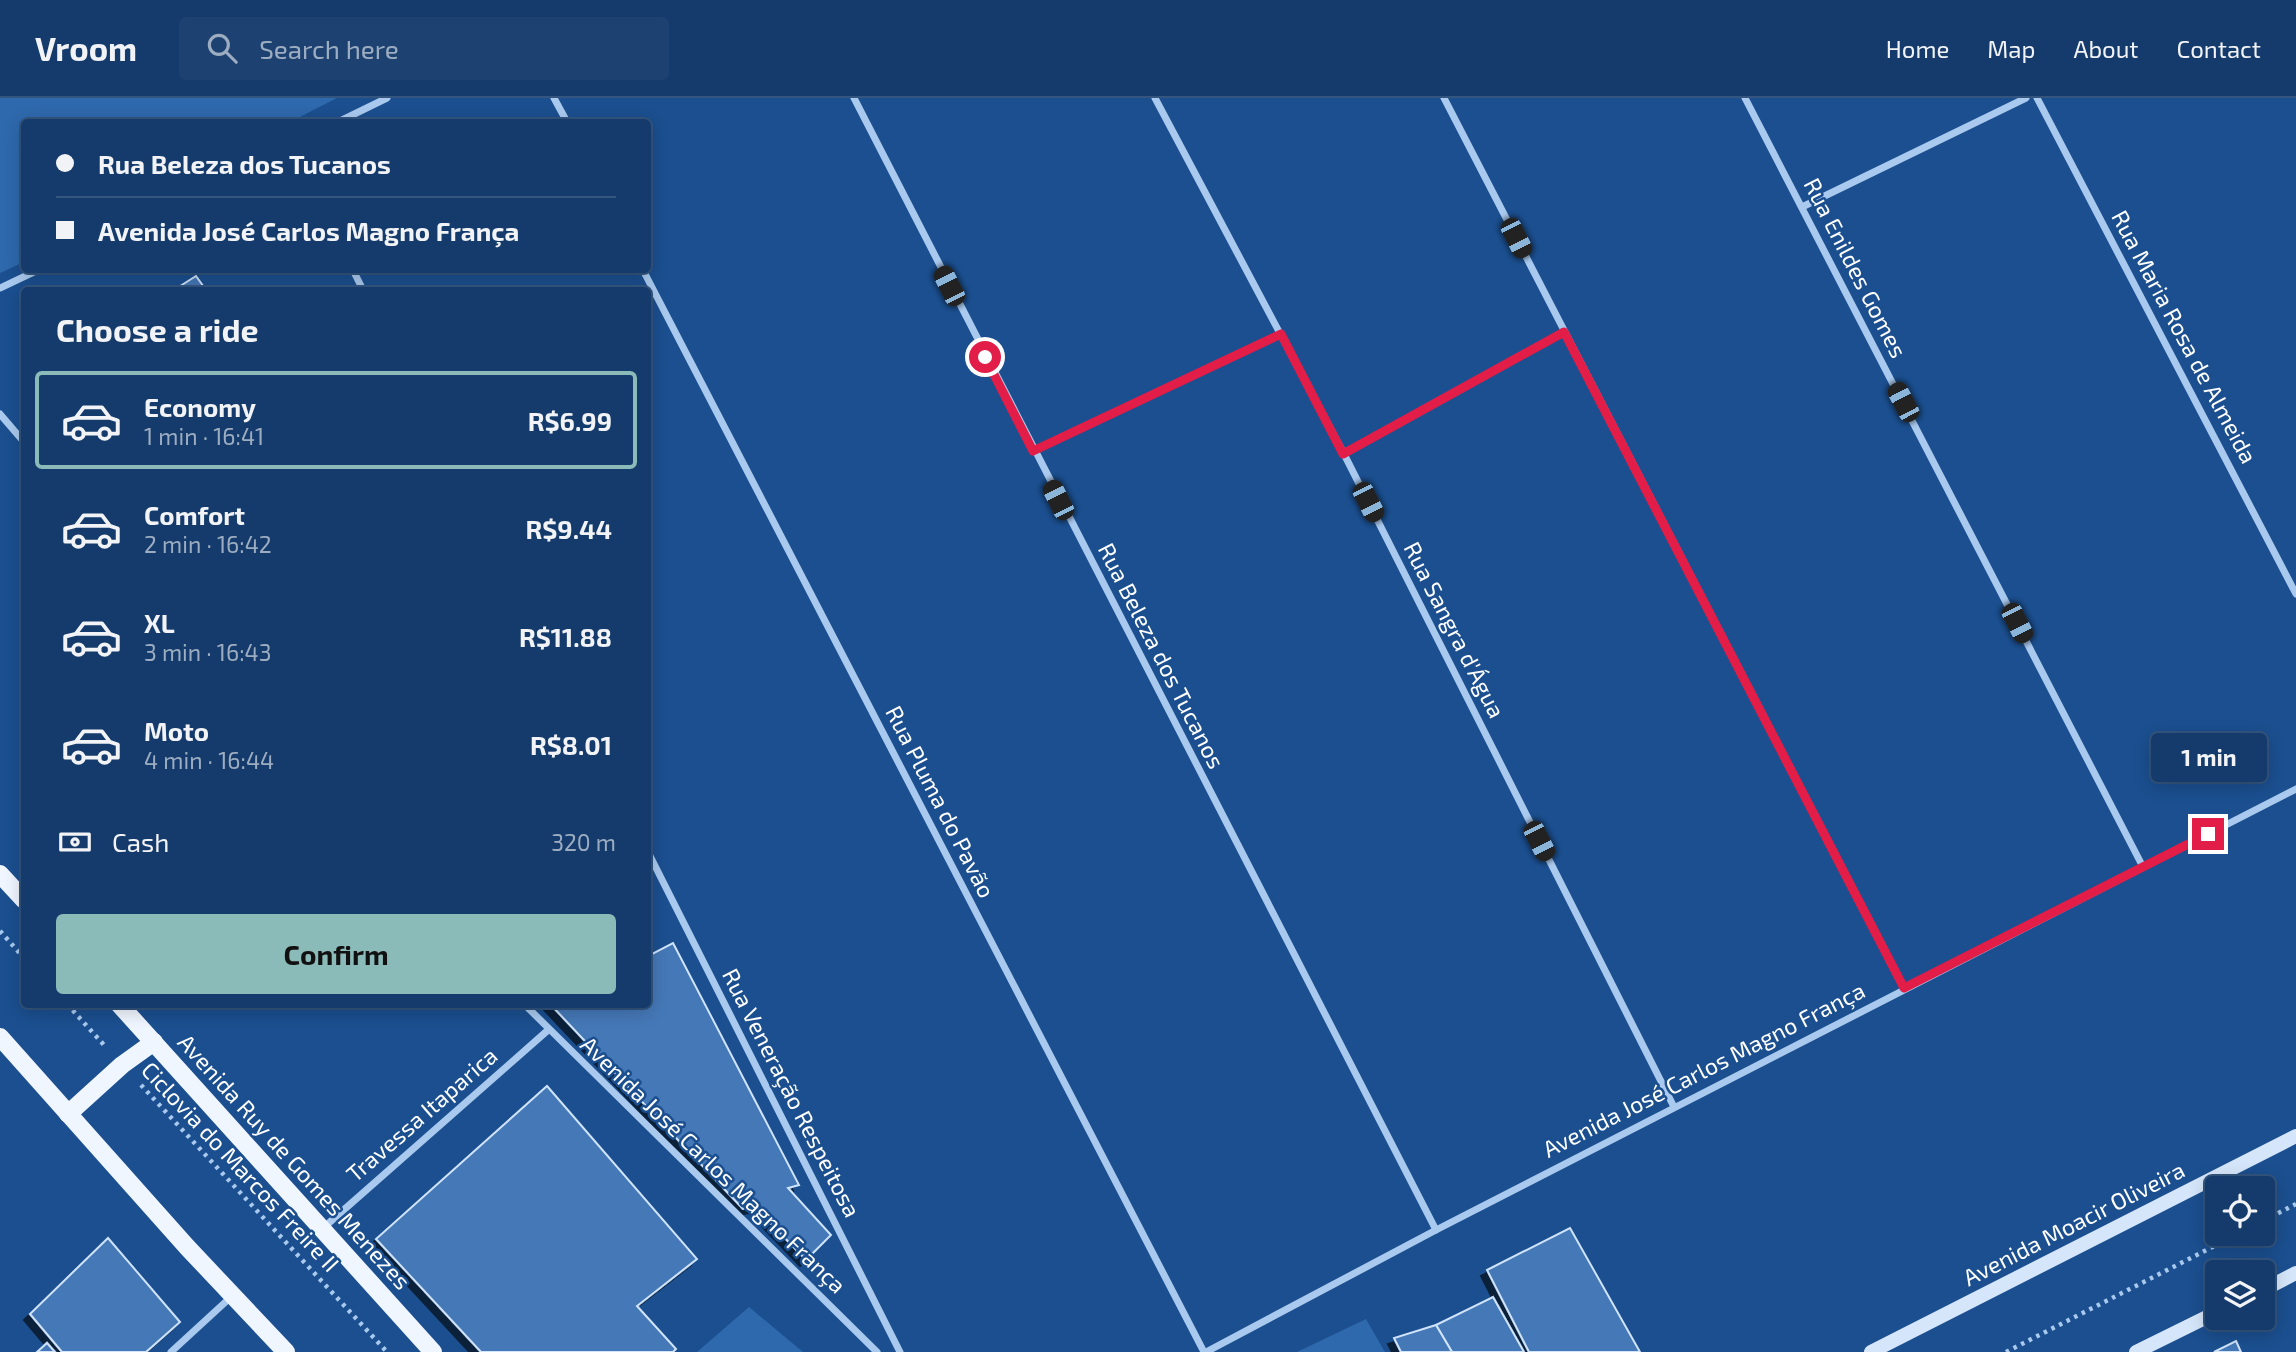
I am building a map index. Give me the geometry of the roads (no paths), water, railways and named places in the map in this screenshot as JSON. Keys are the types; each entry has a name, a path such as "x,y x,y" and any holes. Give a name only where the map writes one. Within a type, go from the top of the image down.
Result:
{"main road":[{"path":"0,874 21,898"},
{"name":"Avenida Ruy de Gomes Menezes","path":"123,1008 433,1352"},
{"path":"0,1037 286,1352"},
{"path":"68,1114 122,1065 154,1042"},
{"name":"Avenida Moacir Oliveira","path":"1871,1352 2296,1136"},
{"path":"2275,1284 2296,1273"},
{"path":"2136,1352 2205,1318"}],"street":[{"path":"344,119 387,98"},
{"path":"554,98 565,119"},
{"name":"Rua Beleza dos Tucanos","path":"854,98 1033,451 1436,1230"},
{"name":"Rua Sangra d'Água","path":"1155,98 1343,454 1674,1107"},
{"path":"1444,98 1904,988"},
{"name":"Rua Enildes Gomes","path":"1745,98 2143,867"},
{"path":"1802,207 2026,98"},
{"name":"Rua Maria Rosa de Almeida","path":"2037,98 2296,594"},
{"path":"0,288 32,273"},
{"name":"Rua Pluma do Pavão","path":"645,273 1205,1352"},
{"path":"1343,454 1564,332"},
{"path":"1033,451 1281,334"},
{"path":"0,414 21,438"},
{"name":"Avenida José Carlos Magno França","path":"1205,1352 1904,988 2296,789"},
{"name":"Rua Veneração Respeitosa","path":"651,858 900,1352"},
{"name":"Avenida José Carlos Magno França","path":"527,1008 547,1031 877,1352"},
{"name":"Travessa Itaparica","path":"322,1229 547,1031"},
{"path":"171,1352 232,1295"}]}
